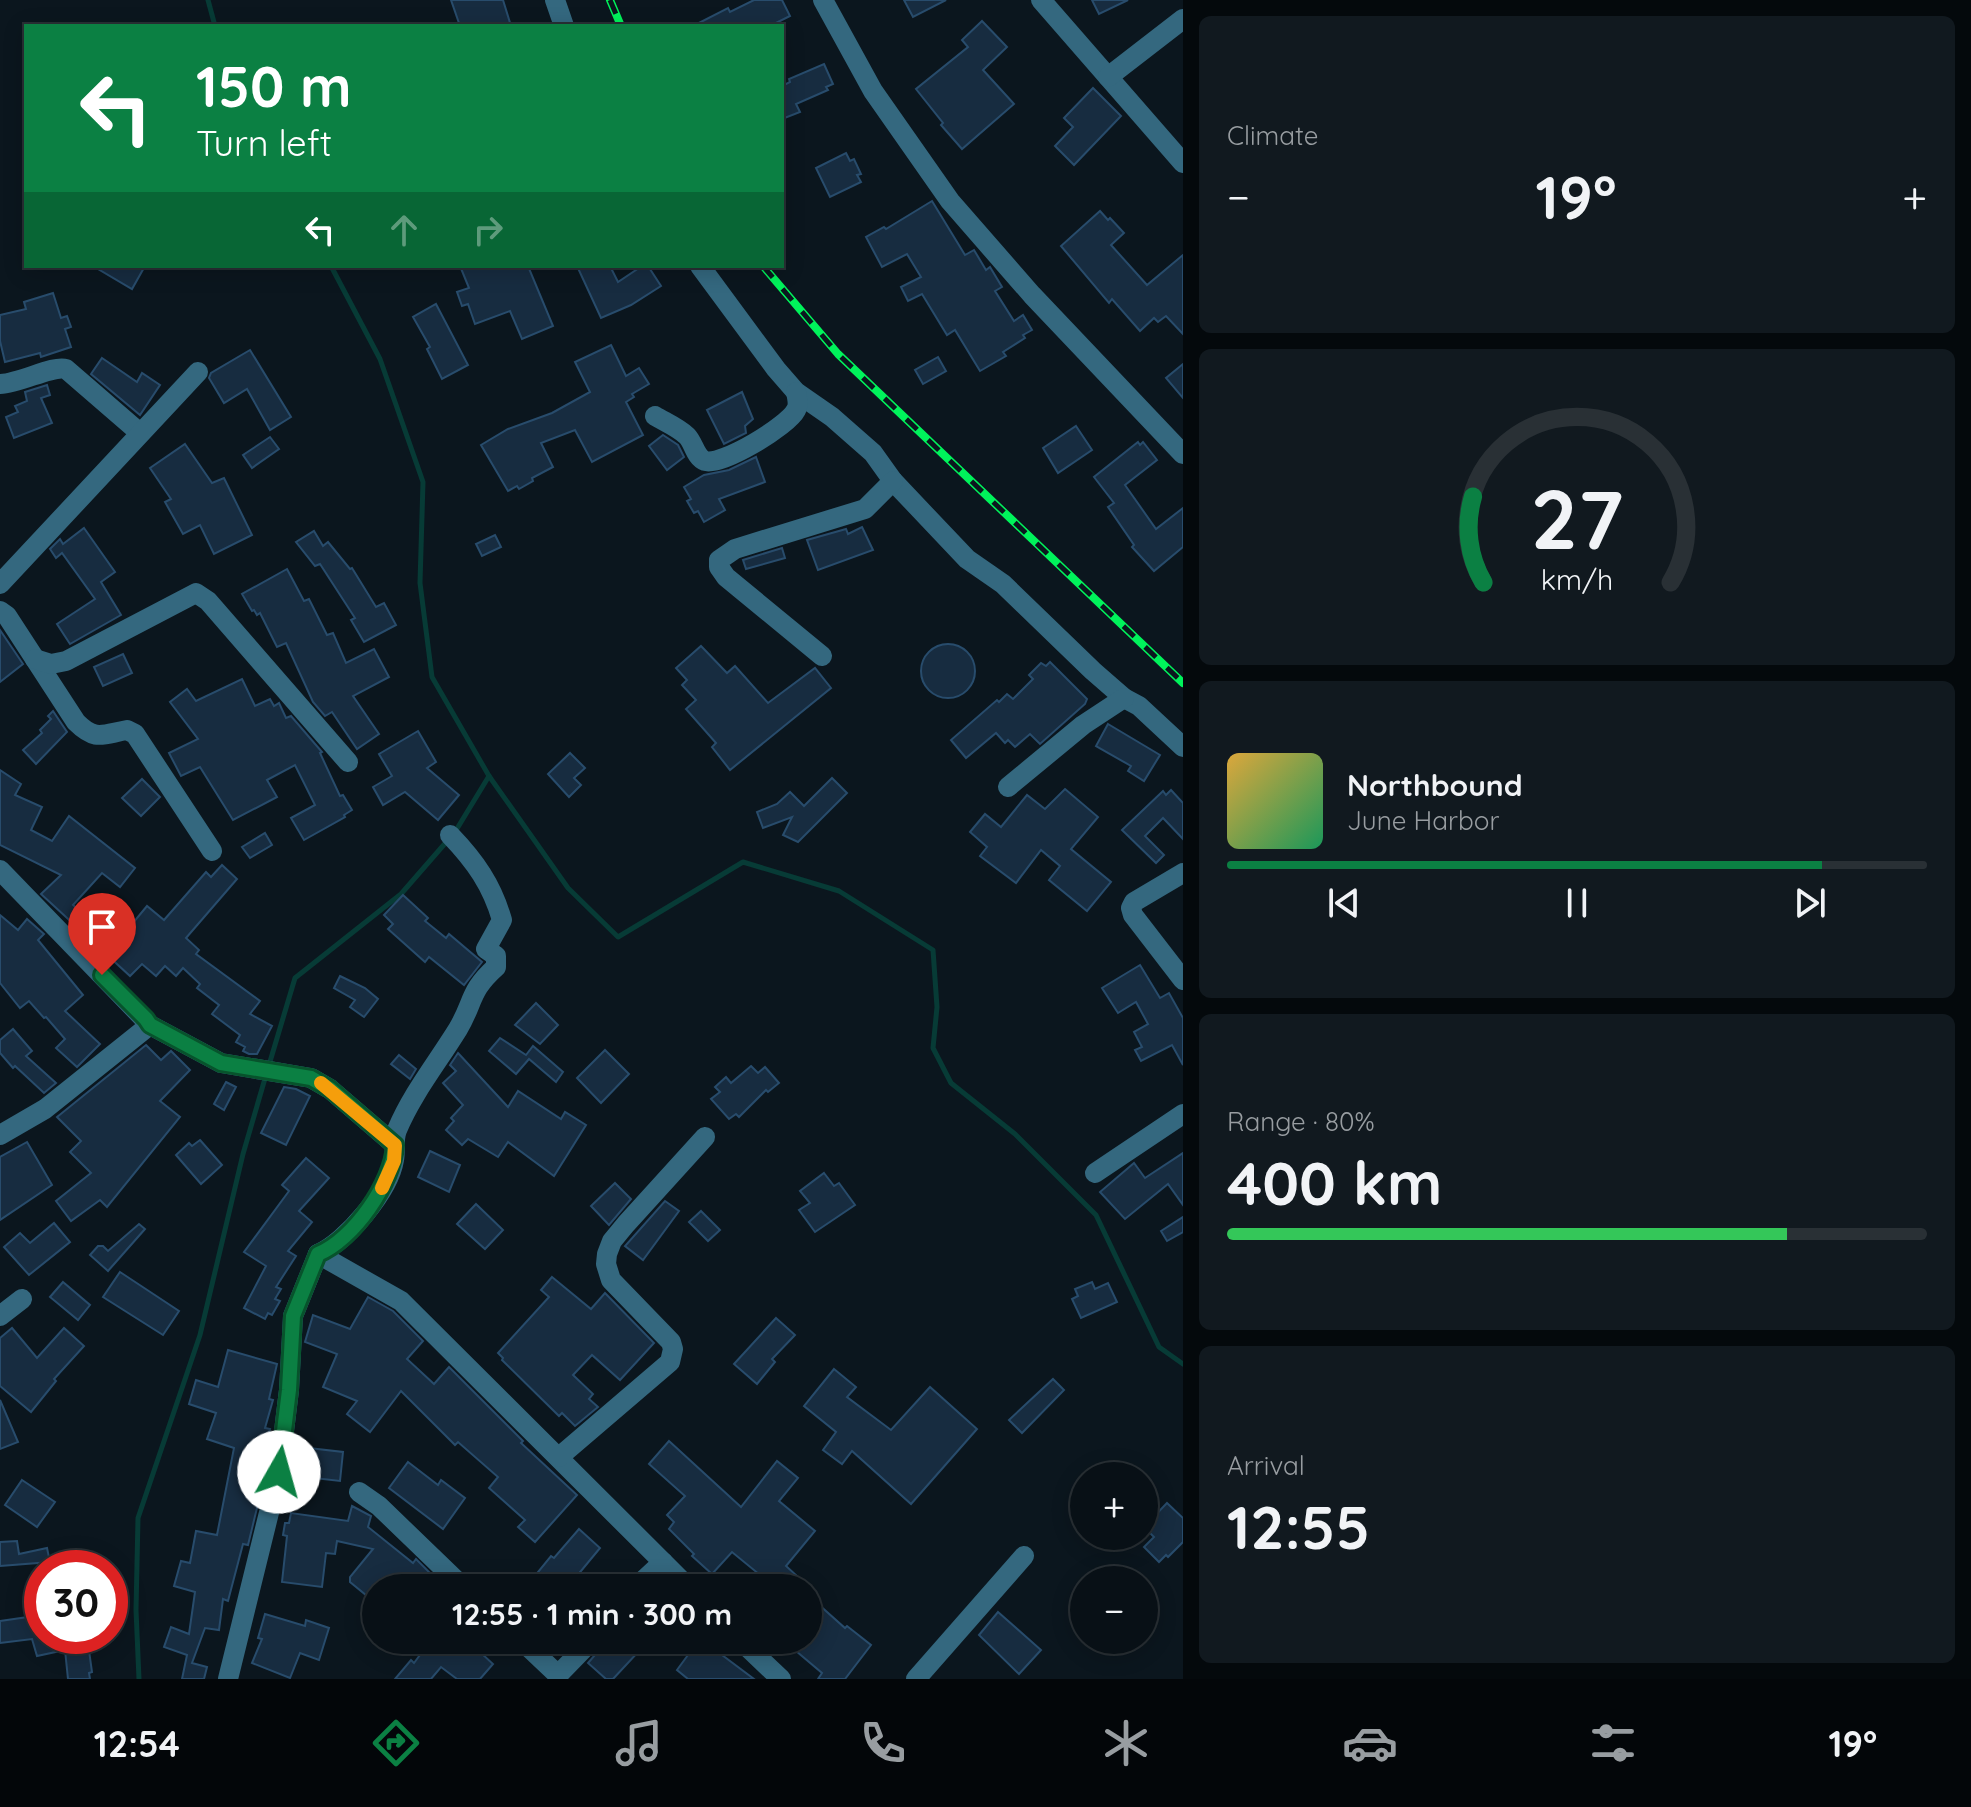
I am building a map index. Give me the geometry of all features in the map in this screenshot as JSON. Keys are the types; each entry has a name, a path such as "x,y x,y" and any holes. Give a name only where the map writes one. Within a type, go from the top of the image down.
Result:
{"street":[{"path":"555,0 563,24"},
{"path":"823,0 873,91 950,201 1032,295 1183,454"},
{"path":"1041,0 1183,163"},
{"path":"1108,77 1183,19"},
{"path":"701,268 796,392 832,417 873,453 893,481 967,559 1003,584 1093,671 1124,698 1139,706 1183,747"},
{"path":"0,384 23,381 59,366 140,433"},
{"path":"0,584 198,372"},
{"path":"655,416 687,436 705,461 714,461 763,438 792,414 798,406 796,392"},
{"path":"822,656 726,577 719,567 719,560 735,549 865,509 893,481"},
{"path":"35,659 51,664 66,661 196,593 208,601 348,762"},
{"path":"0,611 7,616 83,729 99,737 127,730 135,734 212,851"},
{"path":"1008,787 1083,725 1124,698"},
{"path":"228,1679 279,1472 289,1390 293,1316 318,1254 329,1249 370,1208 389,1176 394,1140 410,1103 459,1028 473,991 496,967 496,956 486,949 501,926 495,896 474,860 450,835"},
{"path":"0,870 150,1025 221,1063 311,1078 330,1089 395,1145"},
{"path":"1183,873 1134,902 1131,908 1133,915 1183,980"},
{"path":"0,1135 45,1109 150,1025"},
{"path":"1095,1173 1183,1114"},
{"path":"559,1457 670,1362 671,1342 611,1280 606,1264 607,1254 612,1241 626,1224 705,1137"},
{"path":"318,1254 401,1301 675,1574"},
{"path":"0,1316 22,1299"},
{"path":"359,1492 379,1506 449,1574"},
{"path":"916,1679 1024,1556"},
{"path":"650,1574 663,1562"},
{"path":"536,1654 560,1677 580,1654"},
{"path":"755,1654 781,1679"}],"building":[{"path":"451,0 503,0 510,24 459,24"},
{"path":"754,0 782,0 790,16 774,24 697,24 728,8 730,12"},
{"path":"904,0 946,0 913,17"},
{"path":"1092,0 1128,0 1099,14"},
{"path":"982,21 1007,47 983,70 1014,104 962,149 916,89 968,47 962,40"},
{"path":"824,64 833,84 826,87 828,90 796,104 800,112 784,118 784,85 790,82 789,79"},
{"path":"1093,88 1121,116 1074,165 1055,146 1073,127 1064,118"},
{"path":"846,153 850,161 854,159 861,182 830,197 816,168"},
{"path":"932,201 965,255 974,250 986,270 990,267 1002,287 995,291 1014,321 1023,315 1032,330 1003,352 1006,356 980,371 955,330 947,335 922,294 908,301 901,287 921,277 907,254 882,267 866,237 884,227 886,229"},
{"path":"1100,211 1124,233 1111,245 1147,285 1183,255 1183,334 1166,316 1158,322 1154,318 1140,331 1112,299 1109,303 1061,246"},
{"path":"96,268 144,268 132,289"},
{"path":"461,268 529,268 553,326 522,339 510,311 475,324 468,304 462,306 457,292 469,288"},
{"path":"578,268 611,268 618,282 639,268 649,268 661,286 631,305 601,318"},
{"path":"53,293 61,318 67,316 71,327 65,329 71,347 41,357 40,353 5,362 0,341 0,315 26,309 24,302"},
{"path":"436,304 468,365 442,379 427,349 430,347 413,317"},
{"path":"611,345 626,376 639,368 649,384 632,394 634,397 626,402 643,435 592,462 575,430 541,443 553,467 519,489 517,486 508,491 481,445 508,429 552,413 590,392 575,362"},
{"path":"250,350 291,417 270,430 247,389 224,403 209,378 211,373"},
{"path":"938,357 946,371 923,384 915,370"},
{"path":"102,358 137,382 142,373 160,385 140,415 91,374"},
{"path":"1183,364 1183,398 1166,378"},
{"path":"47,385 50,395 41,398 52,423 14,438 6,417 18,412 15,406 27,401 25,392"},
{"path":"742,392 753,419 745,426 746,433 724,444 707,410"},
{"path":"1076,426 1092,450 1058,473 1043,448"},
{"path":"663,435 678,445 684,457 667,470 649,446"},
{"path":"270,437 279,449 252,468 243,455"},
{"path":"1138,442 1140,445 1143,442 1157,460 1125,485 1156,529 1183,508 1183,547 1154,571 1132,547 1134,545 1108,507 1114,503 1094,477"},
{"path":"185,444 212,483 224,478 252,535 214,554 200,525 183,534 165,502 171,499 150,468"},
{"path":"756,457 765,482 719,499 725,510 704,522 698,511 694,513 684,487 704,475 729,470"},
{"path":"862,527 873,550 818,570 807,540 846,529 848,534"},
{"path":"84,528 115,572 101,582 121,615 70,644 57,624 95,599 62,553 56,558 50,549 60,539 63,544"},
{"path":"314,531 323,546 328,542 352,568 376,607 384,603 396,625 364,642 351,620 355,618 320,564 315,566 296,542"},
{"path":"495,535 501,547 482,556 476,544"},
{"path":"782,548 785,558 746,569 743,560"},
{"path":"287,569 304,601 309,599 327,635 333,633 346,663 374,649 389,677 353,696 379,734 357,749 332,712 325,716 313,702 286,643 277,647 260,613 257,615 252,611 242,594"},
{"path":"0,630 23,664 0,682"},
{"path":"948,644 959,646 967,652 973,660 973,682 967,690 959,696 948,698 937,696 929,690 923,682 921,671 923,660 929,652 937,646"},
{"path":"701,646 727,673 735,666 768,703 815,668 831,688 730,770 712,747 716,743 686,709 696,700 682,685 687,680 676,668"},
{"path":"123,654 132,673 103,686 94,667"},
{"path":"1050,662 1087,699 1085,704 1040,744 1030,734 1015,747 1008,740 1005,743 996,733 966,758 951,740 997,700 999,702 1007,694 1013,699 1033,679 1029,675 1041,663 1046,666"},
{"path":"242,679 255,706 270,699 274,706 279,703 286,718 291,716 322,752 340,796 343,795 352,810 304,840 291,818 315,805 295,765 267,780 277,797 233,820 200,767 181,776 169,753 198,739 170,702 187,689 196,701"},
{"path":"53,711 67,732 36,764 23,750 42,733 40,730 51,719 48,716"},
{"path":"1108,724 1160,755 1144,781 1128,771 1131,766 1096,746"},
{"path":"418,731 436,762 427,768 459,795 438,820 405,792 383,805 373,787 392,776 379,754"},
{"path":"570,753 585,768 574,778 581,785 569,797 548,774"},
{"path":"0,770 21,784 15,795 42,807 31,830 52,841 69,816 135,868 120,887 102,873 73,905 113,939 126,927 128,929 147,906 164,920 206,872 211,877 222,865 237,879 186,938 199,950 196,954 260,1001 250,1014 272,1026 257,1054 243,1051 245,1047 236,1042 240,1035 212,1014 219,1005 197,988 200,984 183,968 176,976 165,966 156,976 142,964 130,976 41,894 61,875 0,845"},
{"path":"832,778 847,793 798,842 783,835 792,817 763,828 757,812 777,804 790,792 804,806"},
{"path":"142,779 160,797 141,816 122,798"},
{"path":"1065,789 1098,817 1071,849 1111,882 1087,911 1049,880 1060,866 1041,850 1016,883 980,856 987,847 970,832 985,814 1001,827 1027,795 1045,809"},
{"path":"1171,790 1183,803 1183,839 1163,818 1145,836 1164,855 1156,863 1122,830 1163,791 1166,795"},
{"path":"265,833 272,845 250,858 242,847"},
{"path":"403,895 428,918 425,921 446,938 449,934 482,962 464,985 429,957 425,962 388,929 393,924 384,915"},
{"path":"0,915 18,930 27,919 44,934 38,940 83,995 65,1011 100,1044 77,1067 56,1048 65,1039 46,1017 29,1001 20,1008 0,983"},
{"path":"1140,965 1160,998 1169,993 1183,1018 1183,1065 1172,1045 1141,1061 1135,1050 1142,1047 1134,1032 1148,1024 1136,1002 1118,1013 1102,988"},
{"path":"340,976 365,988 378,999 364,1017 350,1007 355,1000 334,988"},
{"path":"536,1003 558,1025 540,1044 515,1025"},
{"path":"13,1029 32,1051 26,1056 56,1083 44,1093 0,1053 0,1040"},
{"path":"500,1038 526,1055 533,1046 563,1072 556,1082 529,1059 516,1074 489,1051"},
{"path":"146,1045 161,1060 171,1051 190,1070 160,1101 180,1117 107,1207 100,1200 71,1221 56,1201 91,1173 70,1152 81,1141 57,1117"},
{"path":"605,1050 629,1074 601,1103 577,1078"},
{"path":"458,1053 508,1107 518,1091 561,1119 565,1112 586,1125 554,1176 508,1142 498,1157 468,1139 462,1145 446,1130 454,1121 451,1118 463,1105 443,1083 456,1071 450,1065"},
{"path":"399,1055 416,1069 410,1079 391,1064"},
{"path":"751,1066 758,1073 765,1067 779,1083 768,1092 766,1090 739,1117 736,1114 729,1119 711,1099 720,1092 715,1087 726,1077 731,1083"},
{"path":"226,1082 236,1087 224,1110 214,1104"},
{"path":"284,1087 310,1096 286,1145 261,1133"},
{"path":"200,1140 222,1165 201,1184 176,1155 189,1143 192,1146"},
{"path":"27,1142 52,1185 0,1220 0,1157"},
{"path":"430,1151 460,1165 449,1192 418,1177"},
{"path":"1183,1153 1183,1205 1168,1184 1125,1219 1100,1192 1134,1163 1145,1178"},
{"path":"306,1158 329,1178 299,1211 312,1222 288,1251 296,1256 276,1287 281,1289 275,1299 280,1301 272,1315 268,1313 265,1319 244,1308 266,1266 244,1252 289,1191 282,1185"},
{"path":"824,1173 834,1186 839,1183 855,1205 815,1232 799,1210 810,1203 800,1191"},
{"path":"615,1183 631,1199 609,1225 591,1206"},
{"path":"665,1201 679,1211 643,1260 625,1246"},
{"path":"476,1204 503,1230 485,1249 457,1224"},
{"path":"701,1211 720,1230 708,1241 689,1222"},
{"path":"1183,1217 1183,1232 1167,1241 1161,1231"},
{"path":"54,1223 70,1242 29,1275 4,1247 20,1233 30,1243"},
{"path":"139,1224 145,1229 108,1271 90,1255 98,1246 108,1251"},
{"path":"120,1272 179,1311 163,1335 103,1297"},
{"path":"552,1277 591,1309 605,1293 654,1343 620,1380 592,1355 573,1375 593,1394 589,1399 598,1407 575,1426 562,1413 559,1416 498,1353 549,1297 541,1290"},
{"path":"63,1282 90,1305 78,1320 50,1297"},
{"path":"1092,1282 1095,1289 1108,1283 1117,1302 1081,1318 1072,1299 1078,1296 1075,1289"},
{"path":"368,1297 393,1311 423,1341 407,1359 434,1384 449,1367 523,1441 521,1443 577,1495 535,1542 518,1527 525,1520 489,1488 498,1477 458,1442 455,1445 401,1391 370,1432 347,1414 357,1401 323,1387 337,1354 305,1342 313,1315 350,1329"},
{"path":"776,1318 795,1335 772,1359 775,1362 757,1384 734,1364"},
{"path":"12,1328 37,1358 64,1328 84,1346 54,1379 56,1381 31,1412 0,1386 0,1338"},
{"path":"228,1350 277,1364 269,1399 273,1400 265,1428 270,1429 255,1477 264,1479 248,1545 243,1544 228,1601 223,1599 219,1630 205,1628 192,1663 207,1667 204,1679 182,1679 187,1655 164,1647 171,1627 189,1634 195,1592 174,1586 181,1561 190,1563 196,1531 217,1535 234,1448 207,1439 216,1413 189,1404 196,1380 218,1387"},
{"path":"834,1369 856,1387 847,1397 891,1430 930,1387 977,1429 911,1504 852,1451 842,1464 823,1450 836,1432 804,1406"},
{"path":"1053,1379 1064,1390 1022,1433 1009,1420"},
{"path":"0,1400 18,1442 0,1449"},
{"path":"669,1441 741,1507 777,1461 798,1478 779,1501 815,1531 786,1566 795,1574 759,1574 732,1552 712,1574 669,1529 674,1522 667,1515 685,1496 649,1464"},
{"path":"300,1447 343,1452 340,1481 297,1476"},
{"path":"408,1462 438,1485 441,1480 465,1498 443,1529 389,1488"},
{"path":"22,1480 55,1502 37,1527 5,1505"},
{"path":"1167,1503 1183,1518 1183,1542 1159,1562 1147,1550 1158,1550 1158,1512"},
{"path":"352,1506 371,1516 368,1527 413,1563 416,1559 431,1574 362,1574 362,1592 350,1582 350,1577 373,1549 337,1541 335,1554 326,1553 322,1587 282,1582 287,1536 283,1535 291,1513 348,1521"},
{"path":"579,1529 600,1548 579,1574 536,1574 551,1556 554,1558"},
{"path":"17,1541 19,1554 24,1553 24,1564 0,1566 0,1542"},
{"path":"822,1607 871,1645 845,1679 818,1679 822,1673 800,1654 822,1654"},
{"path":"998,1612 1041,1650 1019,1674 979,1635"},
{"path":"265,1614 305,1626 306,1620 329,1628 319,1660 300,1653 290,1678 252,1663 262,1639 258,1638"},
{"path":"24,1618 24,1640 0,1643 0,1621"},
{"path":"65,1654 90,1654 90,1679 68,1679"},
{"path":"421,1654 482,1654 493,1664 480,1679 457,1679 441,1667 431,1679 395,1679 411,1660 414,1663"},
{"path":"596,1654 636,1654 613,1679 606,1679 588,1663"},
{"path":"689,1654 721,1654 754,1679 688,1679 677,1670"}],"waterway":[{"path":"208,0 214,24"},
{"path":"332,268 380,359 423,482 420,583 432,677 489,776 568,888 618,937 743,862 839,891 933,950 937,1007 933,1048 951,1083 1015,1134 1096,1215 1159,1347 1183,1364"},
{"path":"455,832 489,776"},
{"path":"269,1065 295,978 401,894 448,840"},
{"path":"139,1679 136,1610 138,1518 200,1335 243,1154 266,1075"}],"railway":[{"path":"610,0 620,24"},
{"path":"765,268 838,354 1183,683"}],"slow traffic":[{"path":"321,1083 395,1145 394,1161 382,1188"}],"route":[{"path":"102,975 150,1025 221,1063 299,1074 322,1083 395,1145 389,1176 370,1208 329,1249 318,1254 300,1294 293,1316 289,1390 279,1472"}]}
